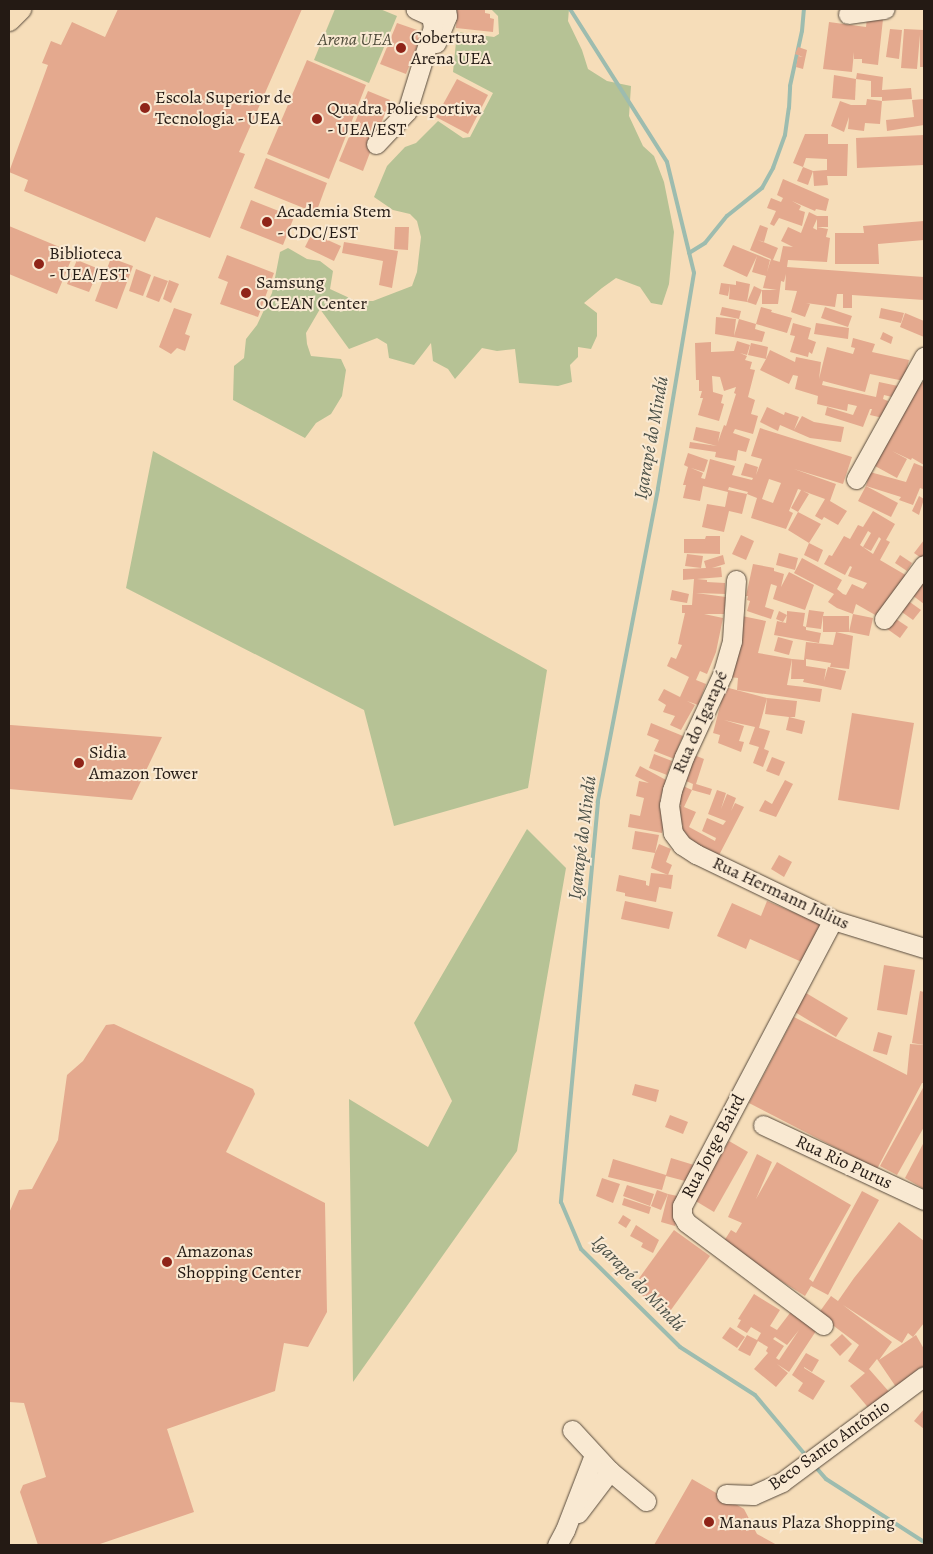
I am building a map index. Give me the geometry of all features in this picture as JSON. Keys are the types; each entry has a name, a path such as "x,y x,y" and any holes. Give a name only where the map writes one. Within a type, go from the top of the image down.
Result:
{"main road":[{"path":"9,20 20,9"}],"street":[{"path":"407,111 433,27 431,16 415,9"},
{"path":"376,144 407,111 447,16 446,9"},
{"path":"848,14 885,9"},
{"path":"856,479 922,365"},
{"path":"884,619 924,565"},
{"name":"Rua do Igarapé","path":"696,854 682,844 673,833 669,805 676,776 722,674 732,641 736,580"},
{"name":"Rua Hermann Julius","path":"696,854 833,920 924,948"},
{"name":"Rua Jorge Baird","path":"823,1325 686,1222 682,1215 682,1206 833,920"},
{"name":"Rua Rio Purus","path":"763,1125 924,1200"},
{"name":"Beco Santo Antônio","path":"726,1494 753,1494 782,1482 924,1376"},
{"path":"572,1430 610,1471 646,1501"},
{"path":"561,1538 594,1455"},
{"path":"561,1538 610,1471"}],"green space":[{"name":"Arena UEA","path":"335,9 380,9 397,16 369,83 314,60"},
{"path":"491,9 569,9 568,21 582,50 588,69 607,81 631,86 629,116 643,146 654,156 664,182 674,232 669,284 662,305 651,303 640,287 616,278 602,288 584,303 597,313 597,336 591,349 578,347 578,357 570,365 572,382 558,386 519,383 515,349 497,351 482,348 455,379 448,369 433,361 431,343 414,365 389,358 387,344 377,338 349,349 320,309 306,333 311,356 341,359 346,370 342,396 331,414 316,423 305,438 233,400 234,366 244,358 246,339 257,325 272,293 280,252 288,248 307,259 320,261 333,271 330,289 356,301 373,301 412,286 417,272 421,237 417,221 410,214 393,210 374,197 387,166 405,147 416,143 438,121 463,138 470,137 493,93 453,72 457,32 494,37 499,34 498,16"},
{"path":"153,451 547,670 528,788 394,826 364,710 126,588"},
{"path":"527,829 566,868 517,1151 353,1382 349,1099 428,1147 452,1101 414,1023"}],"building":[{"name":"Escola Superior de Tecnologia - UEA","path":"118,9 302,9 239,152 245,154 210,238 156,217 145,242 24,191 28,180 9,172 48,65 42,63 51,41 61,45 72,22 105,37"},
{"path":"457,9 485,9 485,13 490,14 490,18 494,19 493,32 456,28"},
{"path":"867,18 883,19 878,65 862,63 862,59 854,59 854,52 852,72 823,69 829,22 866,27"},
{"name":"Cobertura Arena UEA","path":"397,23 423,32 406,74 380,64"},
{"path":"890,29 902,30 899,59 886,57"},
{"path":"904,29 924,30 924,67 920,67 920,35 917,69 901,68"},
{"path":"798,47 807,50 803,69 796,67 798,56 803,57 795,54"},
{"name":"Quadra Poliesportiva - UEA/EST","path":"307,60 366,85 329,179 267,154"},
{"path":"857,73 883,77 882,90 911,88 912,99 882,101 882,97 871,97 871,81 856,79"},
{"path":"834,75 856,79 855,100 832,98"},
{"path":"457,79 488,95 468,134 436,117"},
{"path":"368,91 390,100 363,171 339,161"},
{"path":"867,99 882,101 880,124 865,123 864,131 848,129 849,117 844,132 831,126 840,101 851,105 866,105"},
{"path":"924,99 924,125 887,131 886,120 914,117 912,100"},
{"path":"805,134 828,134 828,144 848,144 847,176 827,176 828,185 814,186 813,171 827,170 827,159 806,158 803,167 793,163"},
{"path":"924,135 924,165 857,168 856,138"},
{"path":"266,158 327,183 316,213 254,188"},
{"path":"803,167 813,171 808,185 797,181"},
{"path":"783,179 829,199 826,211 816,209 815,211 792,201 801,206 799,210 805,212 802,226 779,218 774,226 770,224 776,211 767,208 771,198 781,202 783,198 777,195"},
{"name":"Academia Stem - CDC/EST","path":"251,200 294,217 283,245 240,228"},
{"path":"809,212 817,216 828,216 828,227 817,227 828,229 826,237 830,238 827,262 788,260 787,267 924,277 924,300 852,295 852,308 843,308 843,294 837,294 835,307 806,303 810,304 805,317 791,312 797,291 785,290 786,274 784,282 781,281 778,304 762,304 762,290 777,290 763,288 766,276 752,272 757,256 747,277 723,266 733,245 770,260 767,272 771,259 750,250 760,225 768,228 764,242 758,240 778,248 773,260 780,262 783,246 793,247 781,241 788,227 801,233","holes":["817,219 817,230 813,228"]},
{"path":"924,221 924,240 878,244 879,264 835,264 835,233 864,233 863,226"},
{"name":"Biblioteca - UEA/EST","path":"9,226 74,253 57,294 9,274"},
{"path":"395,227 409,227 408,250 394,249"},
{"path":"312,233 341,246 334,261 305,247"},
{"path":"344,242 398,251 392,288 379,285 383,261 342,253"},
{"name":"Samsung OCEAN Center","path":"227,255 274,273 258,317 220,304 228,282 218,278"},
{"path":"111,258 133,266 117,309 95,301"},
{"path":"77,260 99,269 89,292 67,284"},
{"path":"136,269 151,275 143,296 129,291"},
{"path":"154,276 168,281 159,302 146,297"},
{"path":"169,280 179,284 171,303 163,299"},
{"path":"736,281 750,284 747,302 729,299 730,285 728,296 719,294 721,283 736,285"},
{"path":"754,286 762,290 756,305 747,302"},
{"path":"722,307 741,311 739,319 720,315"},
{"path":"761,307 792,318 787,333 756,324"},
{"path":"825,307 852,316 848,327 821,318"},
{"path":"174,308 192,314 185,334 190,336 185,351 177,348 171,354 159,347"},
{"path":"881,308 904,313 901,323 879,318"},
{"path":"905,313 924,321 924,337 900,327"},
{"path":"716,317 736,319 734,336 739,319 756,324 755,329 765,332 762,342 715,334"},
{"path":"793,323 811,328 808,339 816,342 812,354 809,352 808,357 790,352 795,336 790,335"},
{"path":"816,323 849,328 848,339 814,334"},
{"path":"883,332 893,337 891,344 880,339"},
{"path":"853,338 875,344 872,352 909,360 904,381 870,374 865,392 823,381 822,385 876,397 879,382 898,386 896,398 884,395 883,399 888,401 883,418 870,415 872,409 870,409 863,427 825,415 827,407 853,415 857,406 848,404 847,411 817,404 818,396 795,389 798,376 793,375 789,384 760,370 770,350 795,362 796,357 821,362 819,379 827,347 853,354 855,348 851,347"},
{"path":"737,341 750,345 747,355 740,353 747,356 745,360 752,362 750,369 755,370 748,397 755,400 751,414 758,416 753,434 735,429 733,433 750,439 746,452 738,450 736,461 715,457 716,452 689,448 690,442 717,446 693,440 696,427 720,432 718,442 724,425 726,426 736,394 734,393 736,387 724,391 720,377 712,376 713,392 723,395 721,403 724,404 719,421 698,415 703,398 700,398 702,391 699,391 699,380 696,380 695,343 711,342 711,352 734,351"},
{"path":"751,343 768,347 766,359 748,355"},
{"path":"922,382 924,384 924,465 912,458 911,460 892,451 907,459 897,478 875,466"},
{"path":"767,407 784,415 785,412 799,417 794,430 802,416 814,422 844,427 841,442 810,438 780,425 778,431 760,422"},
{"path":"760,428 852,457 843,484 794,469 836,484 830,501 847,511 838,525 824,517 822,520 815,516 825,499 803,491 809,494 798,512 791,508 801,490 798,489 789,511 793,513 786,529 751,518 757,498 747,494 742,514 729,511 724,532 702,527 707,504 725,507 728,492 703,486 700,501 683,498 686,485 683,485 688,467 684,465 688,453 708,460 704,472 691,468 703,473 701,478 705,479 710,459 735,466 732,475 752,480 753,478 741,475 745,463 758,467 756,475 762,459 751,456","holes":["769,479 781,483 773,503 762,499","729,487 748,492 747,494 728,490"]},
{"path":"914,463 924,467 924,485 923,489 920,488 913,505 899,500 901,497 866,486 870,472 906,482"},
{"path":"866,486 898,503 891,517 858,501"},
{"path":"919,496 924,499 919,515 912,511"},
{"path":"873,511 895,524 886,540 890,542 880,560 909,577 884,620 856,604 853,614 837,608 828,602 834,594 794,573 802,558 842,580 837,589 843,594 846,595 852,584 863,589 867,583 848,576 852,567 850,566 845,575 824,564 829,555 832,556 844,536 850,539 858,525 863,527","holes":["868,531 871,533 863,547 871,551 879,537 881,539 873,554 860,545"]},
{"path":"798,512 821,524 809,543 788,530"},
{"path":"741,535 754,541 746,560 732,554"},
{"path":"706,536 720,536 720,554 684,553 684,539 705,539"},
{"path":"924,540 924,560 914,553"},
{"path":"809,543 823,550 818,562 804,555"},
{"path":"779,553 798,558 795,570 776,565"},
{"path":"687,554 703,556 701,568 685,566"},
{"path":"723,555 725,564 712,568 721,567 722,577 697,579 707,580 707,582 725,583 725,594 696,593 726,597 724,614 704,614 723,618 716,652 707,674 700,671 696,680 706,684 702,695 698,705 687,701 695,705 681,730 670,725 675,716 663,712 666,705 658,700 664,689 680,697 689,677 667,666 671,657 676,659 682,645 678,644 685,613 682,613 682,605 692,605 694,579 683,580 683,569 706,568 704,561"},
{"path":"900,555 912,563 907,571 895,563"},
{"path":"753,564 774,568 774,571 784,574 781,587 789,572 814,585 805,610 773,599 777,586 771,584 765,607 774,610 771,619 747,611 750,601 747,600 748,596 746,596"},
{"path":"924,577 924,604 912,595"},
{"path":"672,590 689,594 687,603 670,600"},
{"path":"907,600 921,610 913,620 899,610"},
{"path":"809,610 824,612 821,629 806,627"},
{"path":"779,611 787,615 783,622 776,619"},
{"path":"787,611 805,613 803,626 806,627 806,630 821,633 819,643 774,635 777,621 786,623"},
{"path":"853,614 873,618 869,636 849,632"},
{"path":"890,615 908,627 900,638 883,626"},
{"path":"742,616 766,621 758,653 792,659 787,685 822,689 820,702 737,690 738,678 730,677"},
{"path":"823,616 849,616 849,632 823,632"},
{"path":"836,632 853,636 849,669 830,667 831,663 806,659 806,666 826,669 824,681 828,667 846,671 841,690 803,682 804,679 791,679 792,659 804,660 806,642 833,645"},
{"path":"778,637 793,641 789,655 774,651"},
{"path":"725,687 767,698 759,728 770,731 764,749 769,751 763,767 753,763 759,747 749,744 755,727 724,720 744,726 739,741 744,742 741,752 718,743 720,735 713,733"},
{"path":"767,698 797,701 795,717 765,714"},
{"path":"852,713 914,723 899,810 838,800"},
{"path":"789,717 805,721 802,734 786,730"},
{"path":"651,723 683,736 678,748 677,760 654,751 659,740 647,735"},
{"name":"Sidia Amazon Tower","path":"9,725 162,737 132,800 9,789"},
{"path":"654,754 672,761 667,775 649,768"},
{"path":"694,755 704,759 696,784 712,789 710,795 692,790 693,784 686,781"},
{"path":"772,757 785,762 779,776 766,771"},
{"path":"640,766 666,780 660,800 664,801 661,819 665,820 662,833 628,827 630,814 640,816 644,798 636,796 639,781 649,783 635,776"},
{"path":"785,780 793,784 776,817 759,811 765,800 772,804"},
{"path":"683,786 692,790 684,807 696,812 689,827 715,841 716,838 702,831 707,818 723,825 726,821 708,814 717,790 726,793 721,809 727,794 736,798 731,811 735,803 744,807 717,859 677,837 683,825 674,821 681,805 676,803"},
{"path":"635,831 659,835 655,853 632,849"},
{"path":"659,844 671,849 666,862 672,865 668,875 651,868"},
{"path":"779,855 792,862 784,877 771,869"},
{"path":"651,873 673,875 671,889 659,887 656,902 625,896 625,893 616,891 619,875 646,881 646,885 649,886"},
{"path":"625,901 673,912 669,929 621,919"},
{"path":"767,901 821,924 804,963 750,939 746,949 717,936 732,903 761,916"},
{"path":"884,965 915,970 907,1015 877,1010"},
{"path":"920,991 924,992 924,1045 912,1043"},
{"path":"806,993 848,1018 836,1037 795,1012"},
{"path":"794,1017 907,1075 910,1044 924,1045 924,1083 922,1083 877,1169 749,1103"},
{"name":"Amazonas Shopping Center","path":"114,1024 253,1089 255,1094 226,1152 325,1203 327,1312 308,1347 284,1343 275,1391 167,1429 194,1512 97,1545 38,1545 20,1492 23,1485 46,1477 24,1403 9,1402 9,1213 19,1190 32,1189 58,1140 67,1075 83,1061 106,1025"},
{"path":"878,1032 892,1036 887,1055 873,1051"},
{"path":"635,1084 659,1090 656,1102 632,1095"},
{"path":"924,1086 924,1127 897,1175 880,1166"},
{"path":"670,1115 688,1122 683,1134 665,1127"},
{"path":"729,1141 748,1152 714,1212 694,1200"},
{"path":"924,1142 924,1189 905,1178"},
{"path":"757,1154 772,1162 756,1199 777,1162 851,1205 809,1279 813,1282 862,1191 879,1200 828,1295 811,1286 805,1296 722,1244 731,1230 736,1233 742,1223 728,1217"},
{"path":"671,1158 694,1165 689,1182 666,1176 662,1190 608,1177 613,1159 666,1175"},
{"path":"602,1178 620,1184 613,1203 596,1196"},
{"path":"627,1185 654,1194 650,1206 623,1196"},
{"path":"657,1190 668,1194 661,1210 651,1206"},
{"path":"668,1194 682,1197 675,1226 661,1222"},
{"path":"624,1198 651,1207 649,1214 622,1205"},
{"path":"623,1215 631,1220 626,1228 618,1223"},
{"path":"899,1222 924,1241 924,1323 913,1337 908,1333 902,1343 843,1305 892,1342 879,1360 916,1335 924,1349 924,1368 896,1387 877,1359 869,1369 891,1394 871,1411 850,1386 865,1373 848,1361 859,1345 818,1314 831,1296 838,1301"},
{"path":"636,1225 659,1240 653,1253 641,1247 643,1243 630,1236"},
{"path":"674,1230 710,1256 668,1314 632,1288"},
{"path":"754,1294 780,1310 770,1326 777,1330 793,1309 818,1328 789,1372 777,1364 788,1373 776,1387 754,1369 768,1353 766,1351 768,1347 758,1341 750,1356 738,1350 747,1335 757,1340 761,1333 751,1327 747,1333 737,1327 741,1320 738,1319","holes":["799,1330 779,1360 776,1358 784,1346 773,1339 775,1337 787,1345"]},
{"path":"730,1327 745,1337 737,1348 722,1338"},
{"path":"842,1334 852,1344 840,1356 830,1345"},
{"path":"806,1353 819,1360 812,1372 804,1368 825,1381 813,1400 798,1391 803,1383 792,1375"},
{"path":"924,1409 924,1429 914,1421"},
{"name":"Manaus Plaza Shopping","path":"692,1479 744,1509 757,1534 777,1545 654,1545"}],"waterway":[{"name":"Igarapé do Mindú","path":"570,9 667,162 694,273 658,489 598,802 561,1202 581,1249 680,1347 755,1395 807,1457"},
{"path":"689,253 705,243 727,216 762,188 773,168 785,135 790,86 802,31 804,9"},
{"name":"Igarapé do Mindú","path":"813,1464 826,1479 924,1542"}],"place":[{"name":"Cobertura Arena UEA","path":"401,48"},
{"name":"Escola Superior de Tecnologia - UEA","path":"145,108"},
{"name":"Quadra Poliesportiva - UEA/EST","path":"317,119"},
{"name":"Academia Stem - CDC/EST","path":"267,222"},
{"name":"Biblioteca - UEA/EST","path":"39,264"},
{"name":"Samsung OCEAN Center","path":"246,293"},
{"name":"Sidia Amazon Tower","path":"79,763"},
{"name":"Amazonas Shopping Center","path":"167,1262"},
{"name":"Manaus Plaza Shopping","path":"709,1522"}]}
